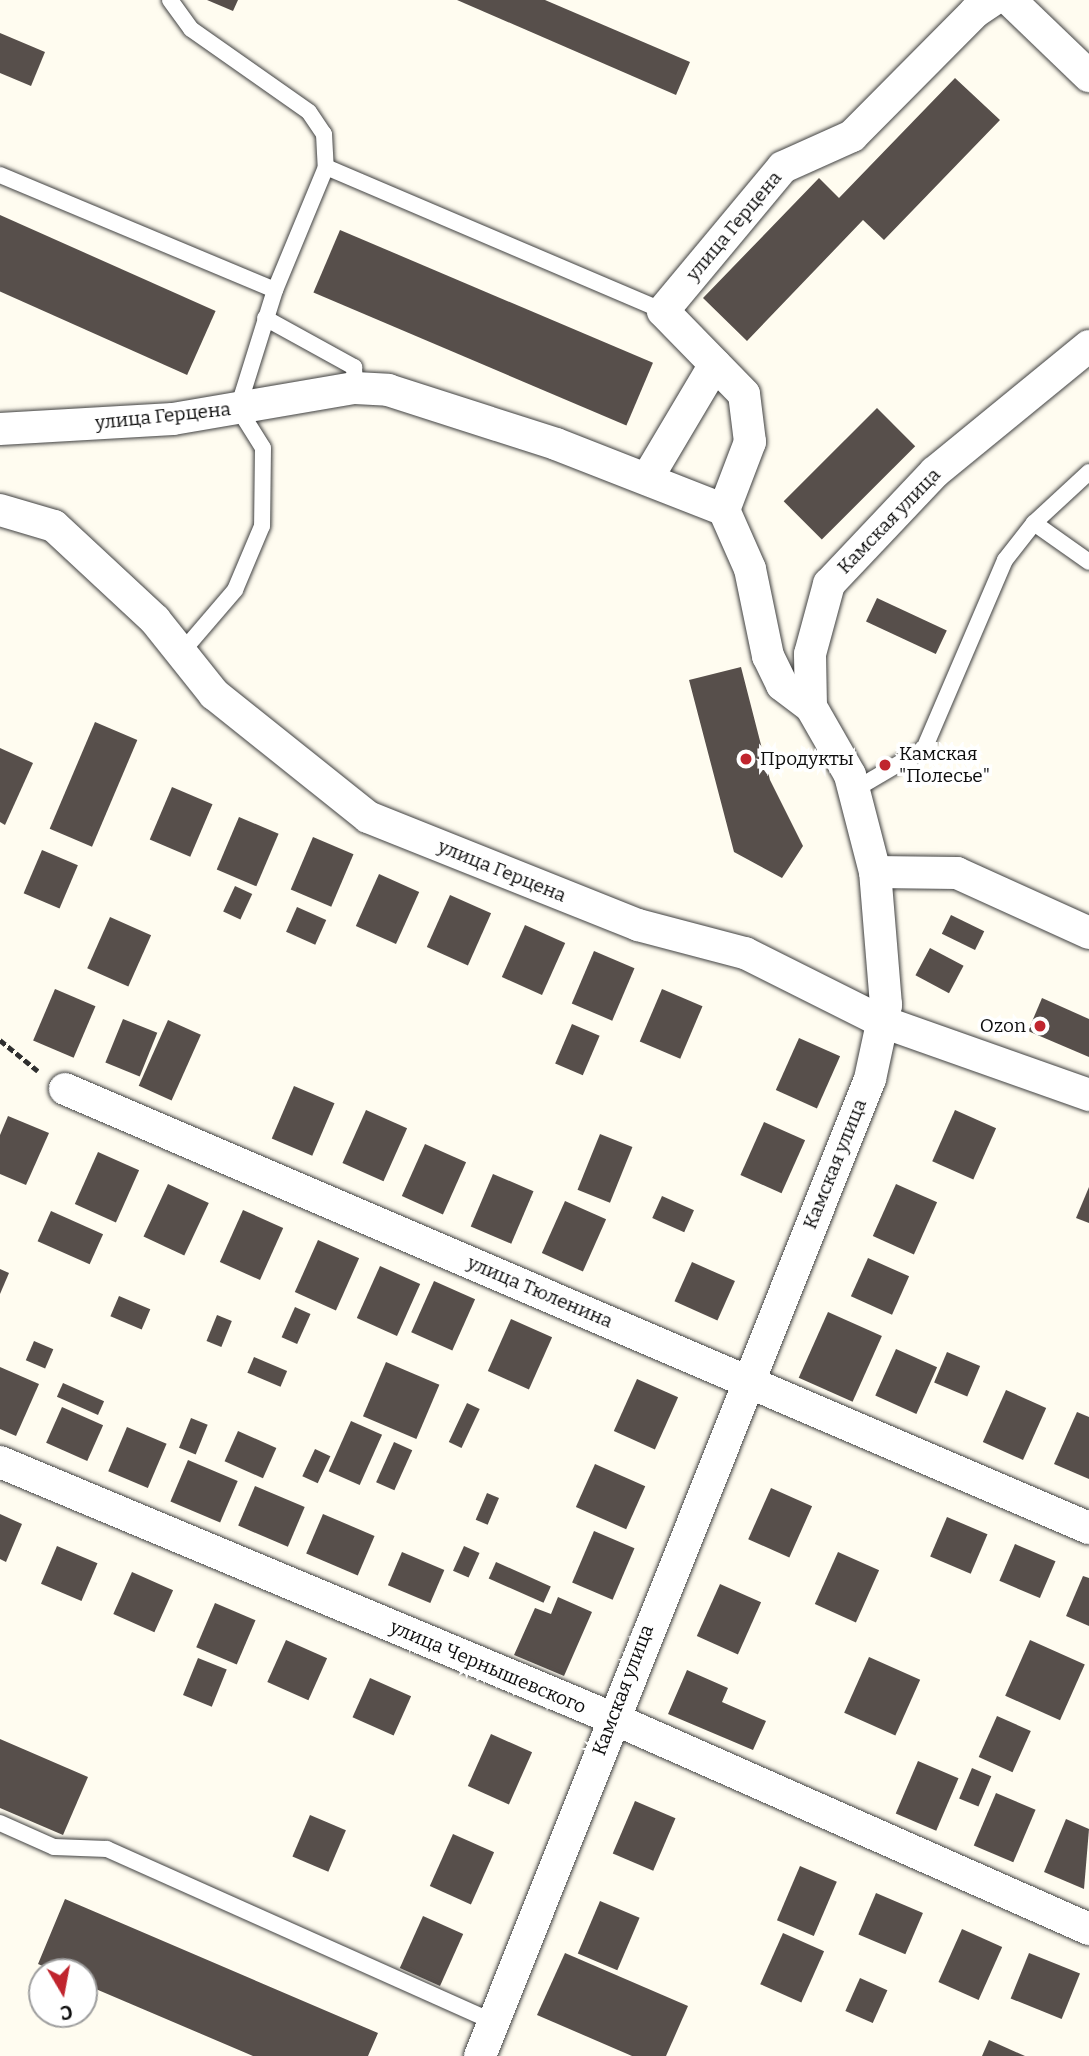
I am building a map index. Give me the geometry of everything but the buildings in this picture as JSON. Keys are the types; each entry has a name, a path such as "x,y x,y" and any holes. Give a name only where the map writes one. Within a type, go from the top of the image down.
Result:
{"street":[{"name":"улица Герцена","path":"663,311 783,167 852,136 975,12 993,0"},
{"path":"1010,0 1089,76"},
{"path":"663,311 744,394 750,442 724,510 750,569 768,656 782,685 811,707"},
{"name":"Камская улица","path":"480,2056 496,2023 612,1718 870,1079 883,1022 884,956 875,872 854,790 811,707 810,654 829,584 850,556 934,472 1089,346"},
{"path":"648,477 715,364"},
{"name":"улица Герцена","path":"0,429 173,419 355,388 388,390 648,477 724,510"},
{"name":"улица Герцена","path":"0,510 54,526 155,620 214,694 368,817 638,925 745,953 883,1022 1089,1095"},
{"path":"875,872 957,873 1089,933"},
{"name":"улица Тюленина","path":"65,1089 1089,1528"},
{"name":"улица Чернышевского","path":"0,1462 612,1718 1089,1929"}],"lane":[{"path":"170,0 191,29 309,112 324,134 326,167 275,290 238,408 263,448 262,526 236,590 181,653"},
{"path":"326,167 663,311"},
{"path":"0,175 275,290"},
{"path":"265,318 354,367 355,388"},
{"path":"854,790 923,749 1005,561 1034,523 1089,471"},
{"path":"1034,523 1089,562"},
{"path":"0,1823 54,1847 107,1849 496,2023"}],"path":[{"path":"0,1040 16,1058 65,1089"}],"place":[{"name":"Продукты","path":"746,759"},
{"name":"Камская \"Полесье\"","path":"885,765"},
{"name":"Ozon","path":"1040,1026"}]}
